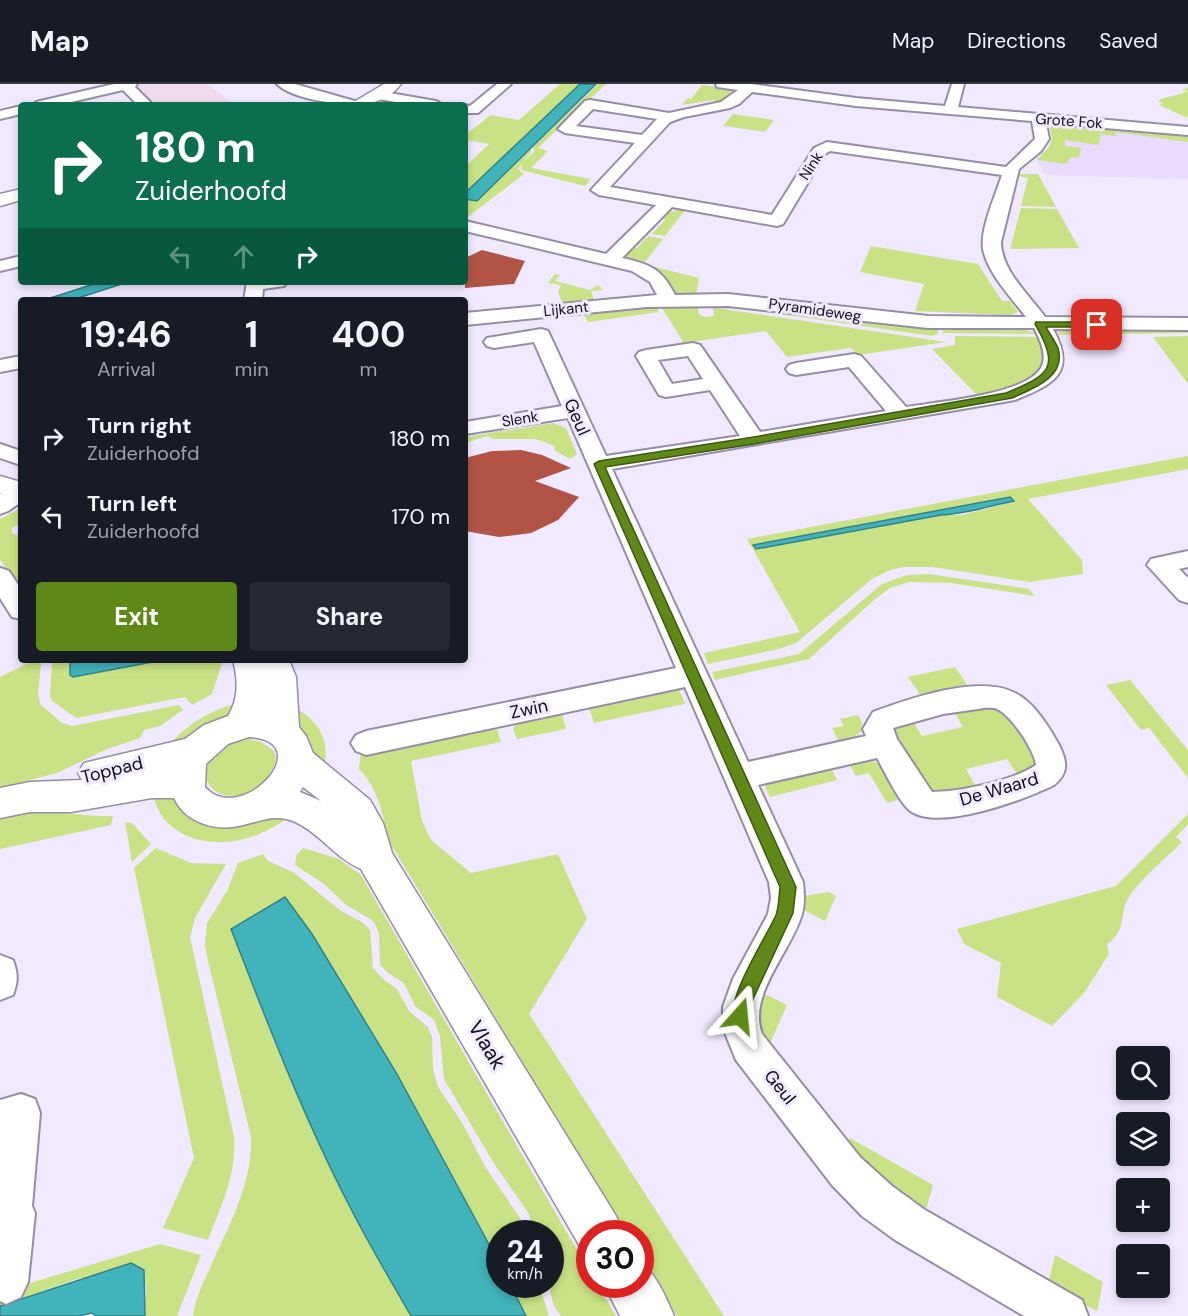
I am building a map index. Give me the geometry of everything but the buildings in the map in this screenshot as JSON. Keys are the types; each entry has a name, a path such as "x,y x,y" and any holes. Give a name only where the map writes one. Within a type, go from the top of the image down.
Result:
{"street":[{"path":"53,102 127,84 143,102"},
{"path":"283,84 343,102"},
{"path":"362,102 394,84"},
{"path":"468,109 472,110 506,84"},
{"name":"Grote Fok","path":"722,84 950,111 1188,131"},
{"path":"950,111 950,104 958,84"},
{"path":"645,140 566,129 590,104 669,117 724,105 734,100 747,88"},
{"path":"378,95 419,102"},
{"path":"0,115 18,111"},
{"name":"Nink","path":"669,117 599,190 777,221 819,151 827,146 1011,172"},
{"path":"599,464 1008,396 1040,382 1049,373 1054,353 1046,332 1000,266 993,251 994,234 1011,172 1016,163 1039,145 1042,139 1038,119"},
{"path":"0,200 18,195"},
{"path":"610,260 667,203"},
{"path":"468,227 638,267 651,273 660,282 668,300"},
{"path":"0,266 18,262"},
{"name":"Pyramideweg","path":"668,300 762,302 904,321 1188,324"},
{"name":"Lijkant","path":"468,319 668,300"},
{"name":"Geul","path":"494,342 541,335 786,882 789,894 785,913 741,1006 741,1028 749,1047 846,1171 877,1201 910,1225 1066,1316"},
{"path":"796,369 854,360 900,414"},
{"path":"0,366 18,363"},
{"path":"716,383 754,440"},
{"name":"Slenk","path":"468,428 574,411"},
{"path":"0,451 18,457"},
{"path":"0,484 18,490"},
{"path":"0,506 18,493"},
{"path":"1188,559 1160,565 1188,594"},
{"path":"0,577 18,605"},
{"path":"240,725 252,704 253,676 250,663"},
{"path":"274,663 280,677 282,698 280,720 289,746 287,783 265,802 240,811 214,811 195,801 191,767 220,732 240,725 264,724 289,746"},
{"name":"Zwin","path":"366,742 693,675"},
{"name":"De Waard","path":"993,697 1009,703 1022,716 1044,746 1051,763 1051,770 1040,779 1004,791 947,804 927,805 918,799 884,744 878,729 883,720 963,700 993,697"},
{"path":"739,777 884,744"},
{"name":"Vlaak","path":"289,746 311,773 332,786 358,811 370,830 374,857 591,1220"},
{"name":"Toppad","path":"15,800 55,784 100,772 191,767"},
{"name":"Vlaak","path":"265,802 279,801 301,807 328,822 362,853 374,857"},
{"path":"0,972 0,983"},
{"path":"0,1120 21,1113 11,1210 14,1213 6,1282"},
{"path":"637,1298 648,1316"}],"shaded area":[{"path":"141,84 207,84 231,102 150,102 136,88"},
{"path":"1050,127 1188,135 1188,179 1045,175 1036,158 1050,147 1053,139"}],"green space":[{"path":"560,84 580,84 468,190 468,164 489,144 468,140 468,133 491,115 519,120"},
{"path":"598,84 606,84 538,148 548,151 531,168 591,179 585,186 521,170 523,162 534,152 533,147"},
{"path":"702,85 732,91 718,103 714,100 682,105 688,98 691,99"},
{"path":"1188,87 1188,118 1159,105 1163,103 1158,101 1184,93 1187,91 1182,90"},
{"path":"733,114 774,120 765,132 723,126"},
{"path":"1057,124 1188,135 1188,142 1116,132 1115,136 1100,134 1099,145 1065,140 1065,146 1081,148 1079,158 1071,157 1066,164 1037,160 1051,144 1050,127"},
{"path":"531,146 531,152 518,169 524,174 468,217 468,200 477,201"},
{"path":"1018,174 1038,174 1056,207 1021,206 1028,178 1018,176"},
{"path":"1021,208 1057,209 1079,248 1010,249"},
{"path":"685,210 665,236 652,234 665,220 663,217 667,213"},
{"path":"648,236 663,239 645,262 625,257 629,249 637,248"},
{"path":"871,246 978,264 1002,301 1010,301 1018,312 1010,315 915,311 924,284 860,272"},
{"path":"655,267 699,278 696,296 674,293 665,278 652,269"},
{"path":"555,274 560,275 555,281 590,290 598,285 603,290 591,291 594,300 562,303 558,292 561,285 548,283"},
{"path":"655,305 659,312 588,322 584,315 593,311"},
{"path":"716,305 939,326 938,334 932,336"},
{"path":"697,307 699,314 704,317 714,316 713,308 717,308 946,342 858,355 851,348 787,357 766,331 684,343 662,308"},
{"path":"943,327 1023,329 1037,334 943,333"},
{"path":"1188,328 1188,333 1060,335 1058,332 1069,329"},
{"path":"955,336 1040,337 1044,352 1042,365 1037,374 1028,381 1003,390 977,395 932,349 955,345"},
{"path":"1188,336 1188,384 1153,337"},
{"path":"553,423 566,428 577,454 570,459 554,450 555,446 535,439 493,439 488,436 468,442 468,437"},
{"path":"1188,456 1188,469 1028,499 1082,560 1083,574 1030,582 933,567 903,567 890,570 872,579 796,643 779,649 708,664 704,653 800,632 747,539","holes":["1009,497 1013,502 961,515 941,515 756,549 754,545"]},
{"path":"18,510 18,525 12,528 12,533 18,536 18,587 0,559 0,519"},
{"path":"929,574 1029,589 1035,596 951,583 909,582 890,588 874,600 809,659 715,680 712,672 799,654 882,584 907,575"},
{"path":"28,663 40,663 38,694 40,704 62,723 72,726 179,705 183,710 160,726 144,730 140,738 107,749 57,773 0,788 0,677"},
{"path":"52,663 70,663 70,675 73,677 147,663 222,663 212,694 192,705 185,697 76,718 52,701 50,697"},
{"path":"955,667 970,689 924,700 908,677"},
{"path":"1130,680 1188,750 1188,778 1149,728 1141,730 1106,685"},
{"path":"678,687 685,704 594,723 588,705"},
{"path":"239,703 235,711 218,725 167,747 183,731 200,719"},
{"path":"984,704 1011,713 1039,765 1019,777 1007,759 966,769 976,787 940,794 930,791 894,742 893,730 898,725 912,720 922,736 963,727 953,710"},
{"path":"293,707 310,718 321,732 325,750 324,770 303,744"},
{"path":"561,711 566,729 517,739 513,729 519,720"},
{"path":"858,715 862,723 861,732 846,743 840,744 832,728 844,726 840,719"},
{"path":"489,726 497,730 501,742 411,761 422,821 431,840 471,873 558,854 587,919 529,1014 724,1316 677,1316 654,1278 654,1220 618,1220 387,838 379,801 359,769 361,752"},
{"path":"241,740 261,742 274,751 276,764 271,776 262,786 250,793 236,796 224,795 213,789 206,778 209,762 219,750"},
{"path":"866,758 887,768 905,798 887,803 869,773 856,776 847,760"},
{"path":"829,764 837,780 770,797 765,787 769,781"},
{"path":"153,793 262,816 290,817 262,833 244,839 230,842 201,840 187,836 165,820 157,808"},
{"path":"33,811 113,816 111,825 0,849 0,817"},
{"path":"1188,814 1188,824 1176,837 1182,842 1148,874 1130,895 1126,901 1118,933 1107,944 1109,954 1084,993 1052,1026 997,997 1001,963 964,944 957,929 1116,886"},
{"path":"125,822 132,823 151,844 132,862"},
{"path":"156,848 191,863 226,864 195,918 190,937 234,1137 231,1177 208,1240 163,1228 194,1158 134,868"},
{"path":"303,848 339,859 361,875 560,1220 531,1220 529,1214 493,1162 444,1079 440,1036 434,1020 415,1006 404,983 380,965 379,933 372,920 346,905 324,884 295,865 296,856"},
{"path":"263,854 268,861 293,872 341,911 362,922 370,930 373,968 397,989 409,1011 428,1027 432,1038 433,1069 438,1087 461,1121 486,1168 521,1220 486,1220 486,1239 397,1074 312,935 285,897 231,928 275,1043 305,1112 348,1204 411,1316 193,1316 200,1291 244,1188 251,1154 251,1137 205,945 207,923 227,891 238,863"},
{"path":"829,892 836,896 825,921 802,909 803,896"},
{"path":"763,993 787,1005 768,1048 758,1021"},
{"path":"850,1138 933,1185 925,1213 902,1200 847,1146"},
{"path":"564,1228 576,1248 576,1298 605,1298 616,1316 561,1316 552,1298 564,1298"},
{"path":"160,1244 201,1255 177,1316 145,1316 146,1284 80,1278 0,1306 0,1292"},
{"path":"1055,1255 1103,1282 1097,1311 1048,1284"},
{"path":"517,1298 543,1298 549,1316 526,1316"}],"water":[{"path":"580,84 596,84 477,201 468,200 468,190"},
{"path":"91,285 119,285 81,297 53,297"},
{"path":"1010,497 1014,501 968,511 756,549 753,545"},
{"path":"70,663 147,663 73,677 70,675"},
{"path":"285,897 312,934 397,1074 486,1239 486,1298 517,1298 526,1316 411,1316 356,1219 316,1137 231,929"},
{"path":"131,1263 144,1270 145,1316 96,1316 92,1313 79,1316 0,1316 0,1306"}],"route":[{"path":"740,1016 744,998 788,906 788,887 599,464 882,419 1008,396 1040,382 1051,369 1054,359 1053,347 1046,332 1039,324 1097,325"}]}
